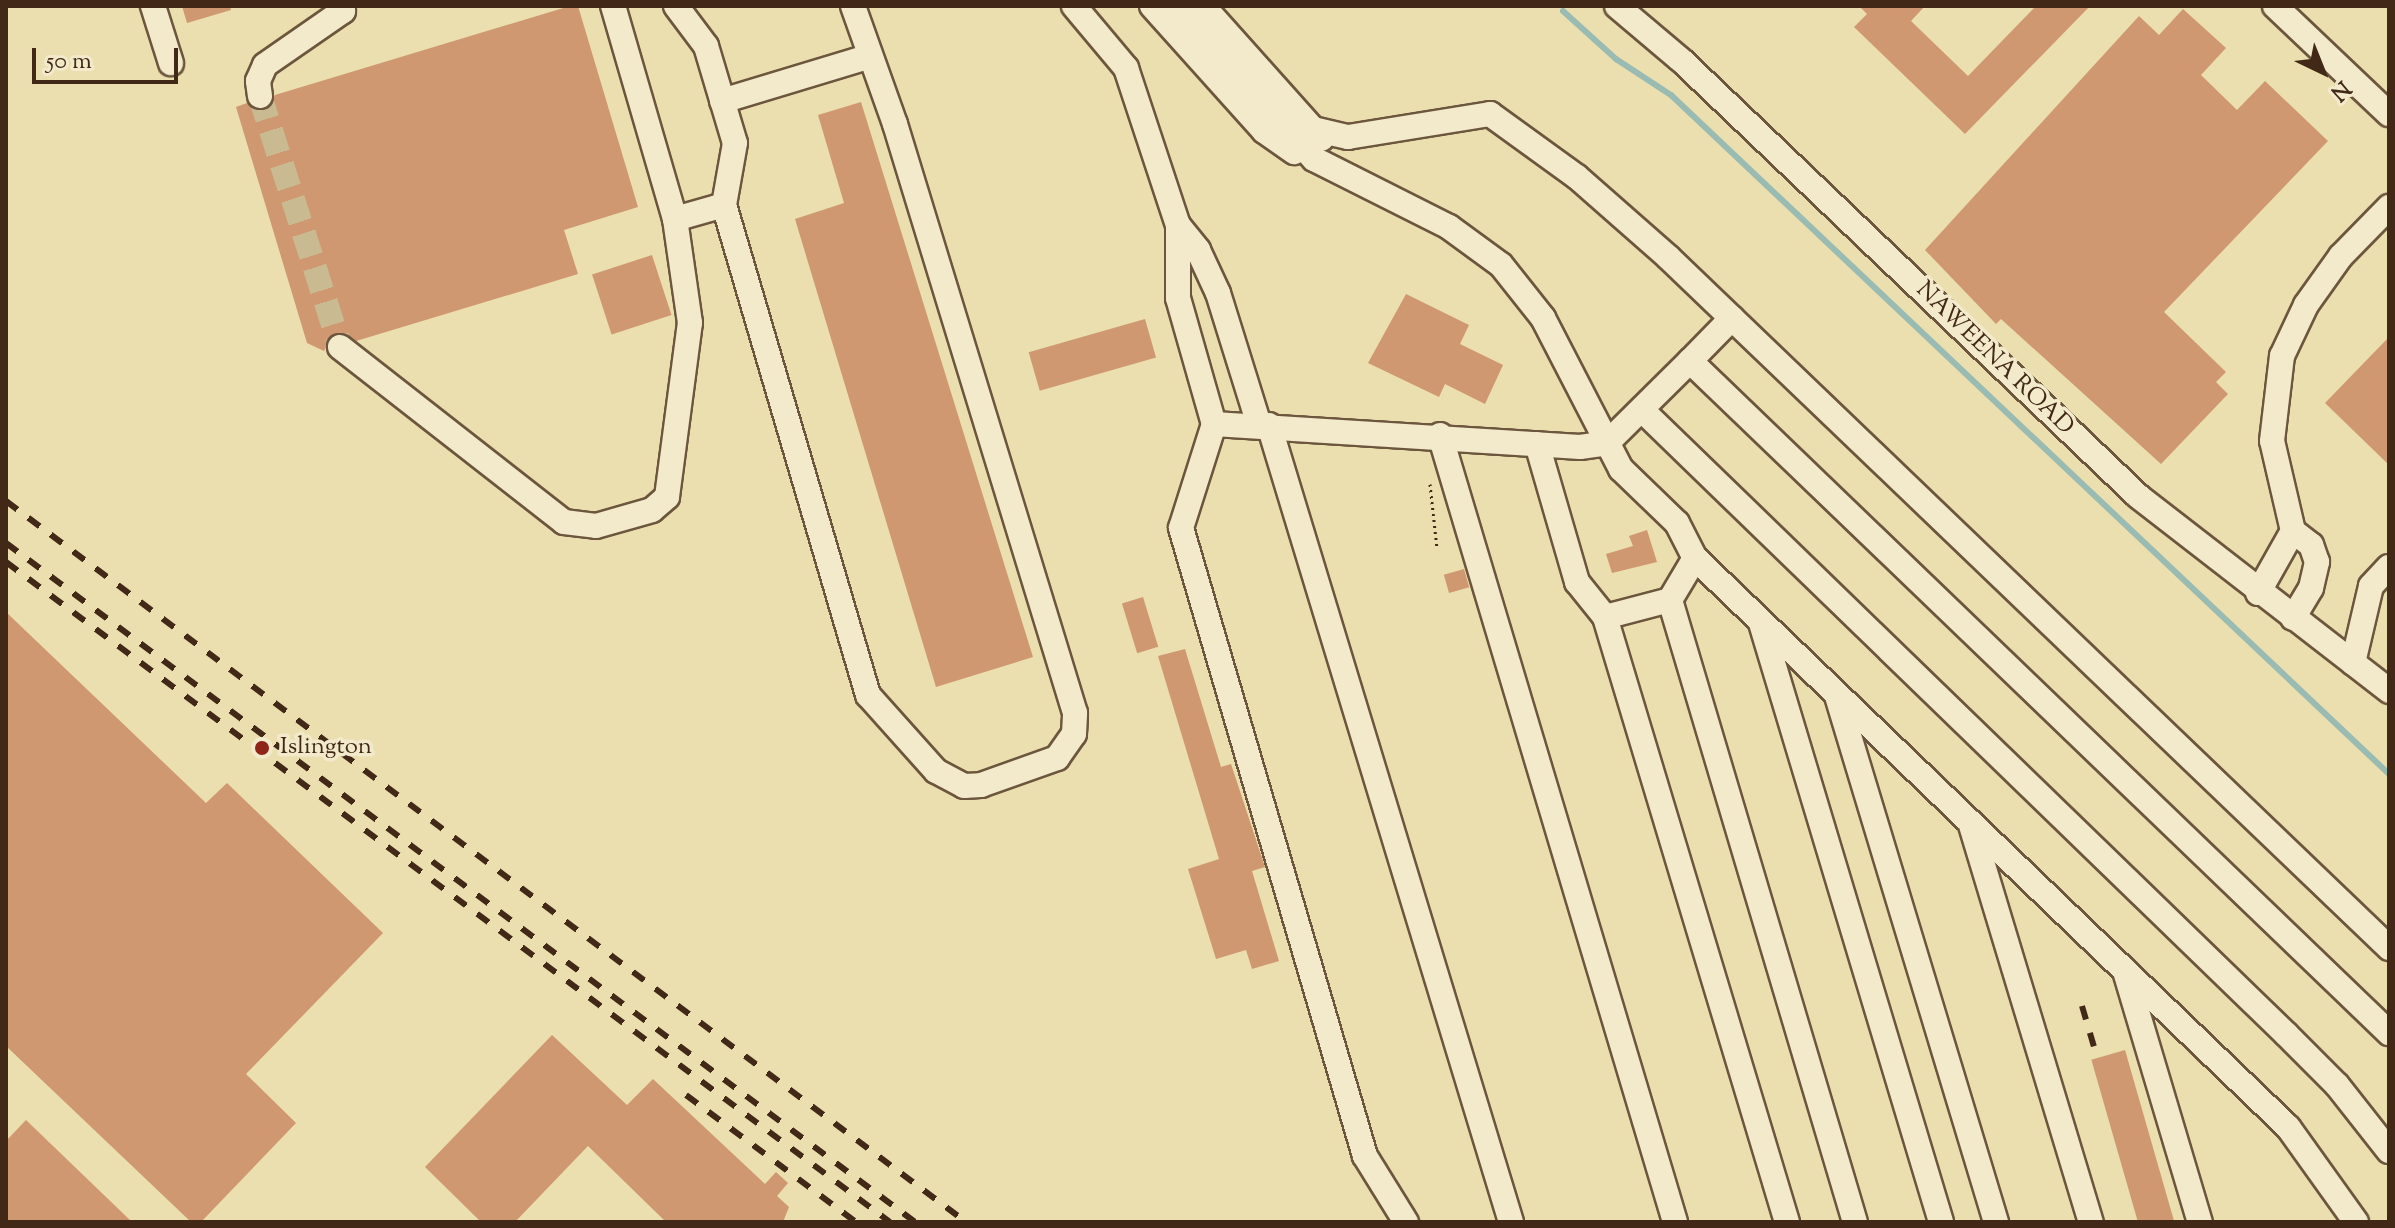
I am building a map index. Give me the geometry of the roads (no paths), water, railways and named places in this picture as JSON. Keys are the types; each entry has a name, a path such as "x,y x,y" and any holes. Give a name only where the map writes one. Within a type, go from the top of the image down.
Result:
{"street":[{"path":"153,6 171,63"},
{"path":"340,347 564,522 596,526 652,510 667,497 673,482 690,323 675,219 613,6"},
{"path":"676,6 706,46"},
{"path":"689,6 706,46 735,143 724,205 874,707 936,771 964,786 1046,765 1066,748 1074,734 1075,713 895,124 868,57 853,6"},
{"path":"1074,6 1126,68 1178,225 1178,298 1214,424 1181,528 1365,1156 1406,1222"},
{"name":"NAWEENA ROAD","path":"1617,6 1681,60 2138,496 2258,593 2389,691"},
{"path":"2275,6 2389,114"},
{"path":"260,96 258,81 265,65 345,8"},
{"path":"1182,11 1215,77 1276,142 1449,227 1523,287 1621,469 1677,523 1695,558 2288,1127 2356,1222"},
{"path":"1182,11 1263,90 1313,129 1386,196"},
{"path":"722,101 868,57"},
{"path":"1263,90 1298,145 1325,167"},
{"path":"1313,129 1348,137 1490,114 1620,213 2389,948"},
{"path":"675,219 724,205"},
{"path":"2293,618 2311,588 2317,562 2311,545 2293,531 2272,441 2282,356 2306,305 2341,256 2389,207"},
{"path":"1178,225 1198,250 1218,293 1264,425 1511,1222"},
{"path":"1214,424 1440,435 1580,447 1607,443 1732,318"},
{"path":"1690,361 2389,1033"},
{"path":"1642,410 2306,1055 2389,1151"},
{"path":"1440,435 1675,1222"},
{"path":"1537,444 1577,582 1605,617 1787,1222"},
{"path":"2258,593 2293,531"},
{"path":"1605,617 1670,600 1695,558"},
{"path":"2353,663 2371,586 2389,567"},
{"path":"1670,600 1855,1222"},
{"path":"1760,621 1941,1222"},
{"path":"1837,694 1996,1222"},
{"path":"1970,821 2091,1222"},
{"path":"2124,969 2200,1222"}],"waterway":[{"path":"1563,11 1616,59 1671,95 2389,774"}],"tunnel":[{"path":"260,96 340,347"}],"railway":[{"path":"6,501 966,1222"},
{"path":"6,543 915,1222"},
{"path":"6,562 890,1222"},
{"path":"2082,1006 2097,1057"},
{"path":"686,1095 856,1222"}],"place":[{"name":"Islington","path":"262,748"}]}
